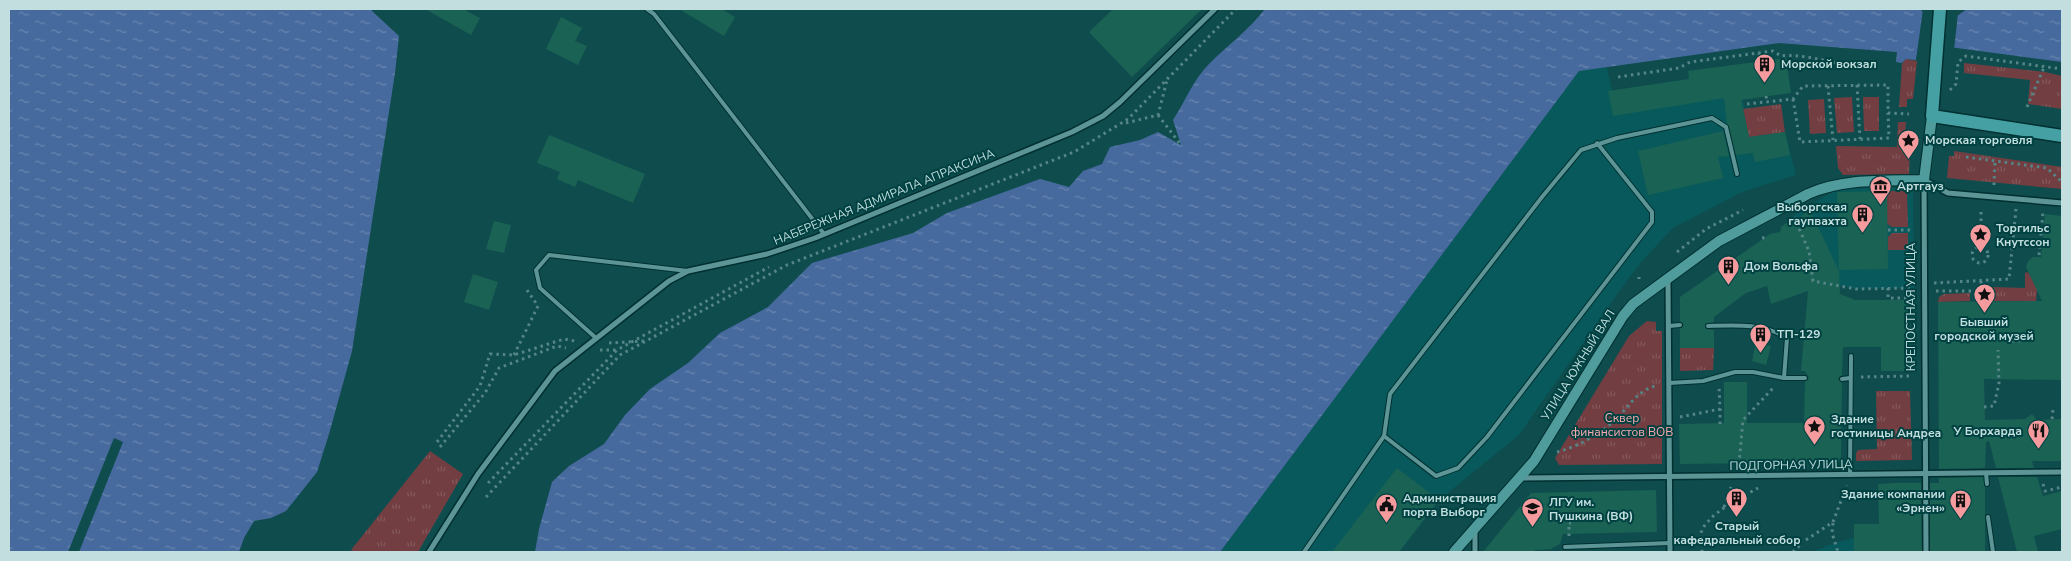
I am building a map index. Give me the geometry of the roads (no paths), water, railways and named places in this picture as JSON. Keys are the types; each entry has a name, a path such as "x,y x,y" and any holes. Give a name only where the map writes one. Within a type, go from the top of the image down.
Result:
{"main road":[{"name":"КРЕПОСТНАЯ УЛИЦА","path":"1932,116 1940,9"},
{"path":"1932,116 2062,136"}],"street":[{"name":"НАБЕРЕЖНАЯ АДМИРАЛА АПРАКСИНА","path":"428,552 478,474 555,371 669,281 688,270 767,254 824,234 1063,136 1103,116 1120,102 1215,9"},
{"name":"КРЕПОСТНАЯ УЛИЦА","path":"1926,552 1924,180 1932,116"},
{"path":"1924,180 1948,194 2062,203"},
{"name":"УЛИЦА ЮЖНЫЙ ВАЛ","path":"1454,552 1534,460 1622,316 1633,304 1719,241 1820,189 1857,182 1924,180"},
{"path":"1668,278 1670,552"},
{"name":"ПОДГОРНАЯ УЛИЦА","path":"1520,478 2062,472"},
{"path":"1475,530 1475,552"}],"lane":[{"path":"647,9 654,14 824,234"},
{"path":"1304,552 1384,436 1390,394 1581,150 1597,143 1712,118 1726,127 1737,174"},
{"path":"1384,436 1436,476 1458,468 1487,437 1652,222 1652,212 1597,143"},
{"path":"596,338 540,288 536,270 549,255 688,270"},
{"path":"1669,326 1680,325"},
{"path":"1708,326 1753,326 1773,329 1787,338 1784,378"},
{"path":"1850,475 1851,356"},
{"path":"1669,383 1704,381 1735,372 1753,372 1784,378 1805,378"},
{"path":"1842,378 1850,378"},
{"path":"1986,473 1987,484"},
{"path":"1988,517 1993,552"},
{"path":"1565,547 1670,543"}],"water":[{"path":"9,9 372,9 399,36 395,73 352,351 329,434 317,472 286,511 271,518 254,521 244,538 239,552 9,552"},
{"path":"1265,9 1920,9 1923,12 1957,16 1967,9 2062,9 2062,62 1919,43 1916,60 1906,59 1902,63 1896,62 1897,52 1779,43 1579,71 1220,552 535,552 539,529 552,482 569,466 604,444 625,415 650,389 688,363 720,333 768,307 812,263 913,233 947,213 1040,179 1069,187 1083,171 1102,164 1110,147 1140,140 1158,132 1181,145 1173,120 1194,84 1203,70 1245,31"}],"place":[{"name":"Морской вокзал","path":"1765,83"},
{"name":"Морская торговля","path":"1909,159"},
{"name":"Артгауз","path":"1881,205"},
{"name":"Выборгская гаупвахта","path":"1863,233"},
{"name":"Торгильс Кнутссон","path":"1980,254"},
{"name":"Дом Вольфа","path":"1728,285"},
{"name":"Бывший городской музей","path":"1984,314"},
{"name":"ТП-129","path":"1761,353"},
{"name":"Здание гостиницы Андреа","path":"1815,445"},
{"name":"У Борхарда","path":"2038,450"},
{"name":"Старый кафедральный собор","path":"1737,518"},
{"name":"Здание компании «Эрнен»","path":"1961,520"},
{"name":"Администрация порта Выборг","path":"1387,524"},
{"name":"ЛГУ им. Пушкина (ВФ)","path":"1533,528"}],"park label":[{"name":"Сквер финансистов ВОВ","path":"1622,425"}]}
